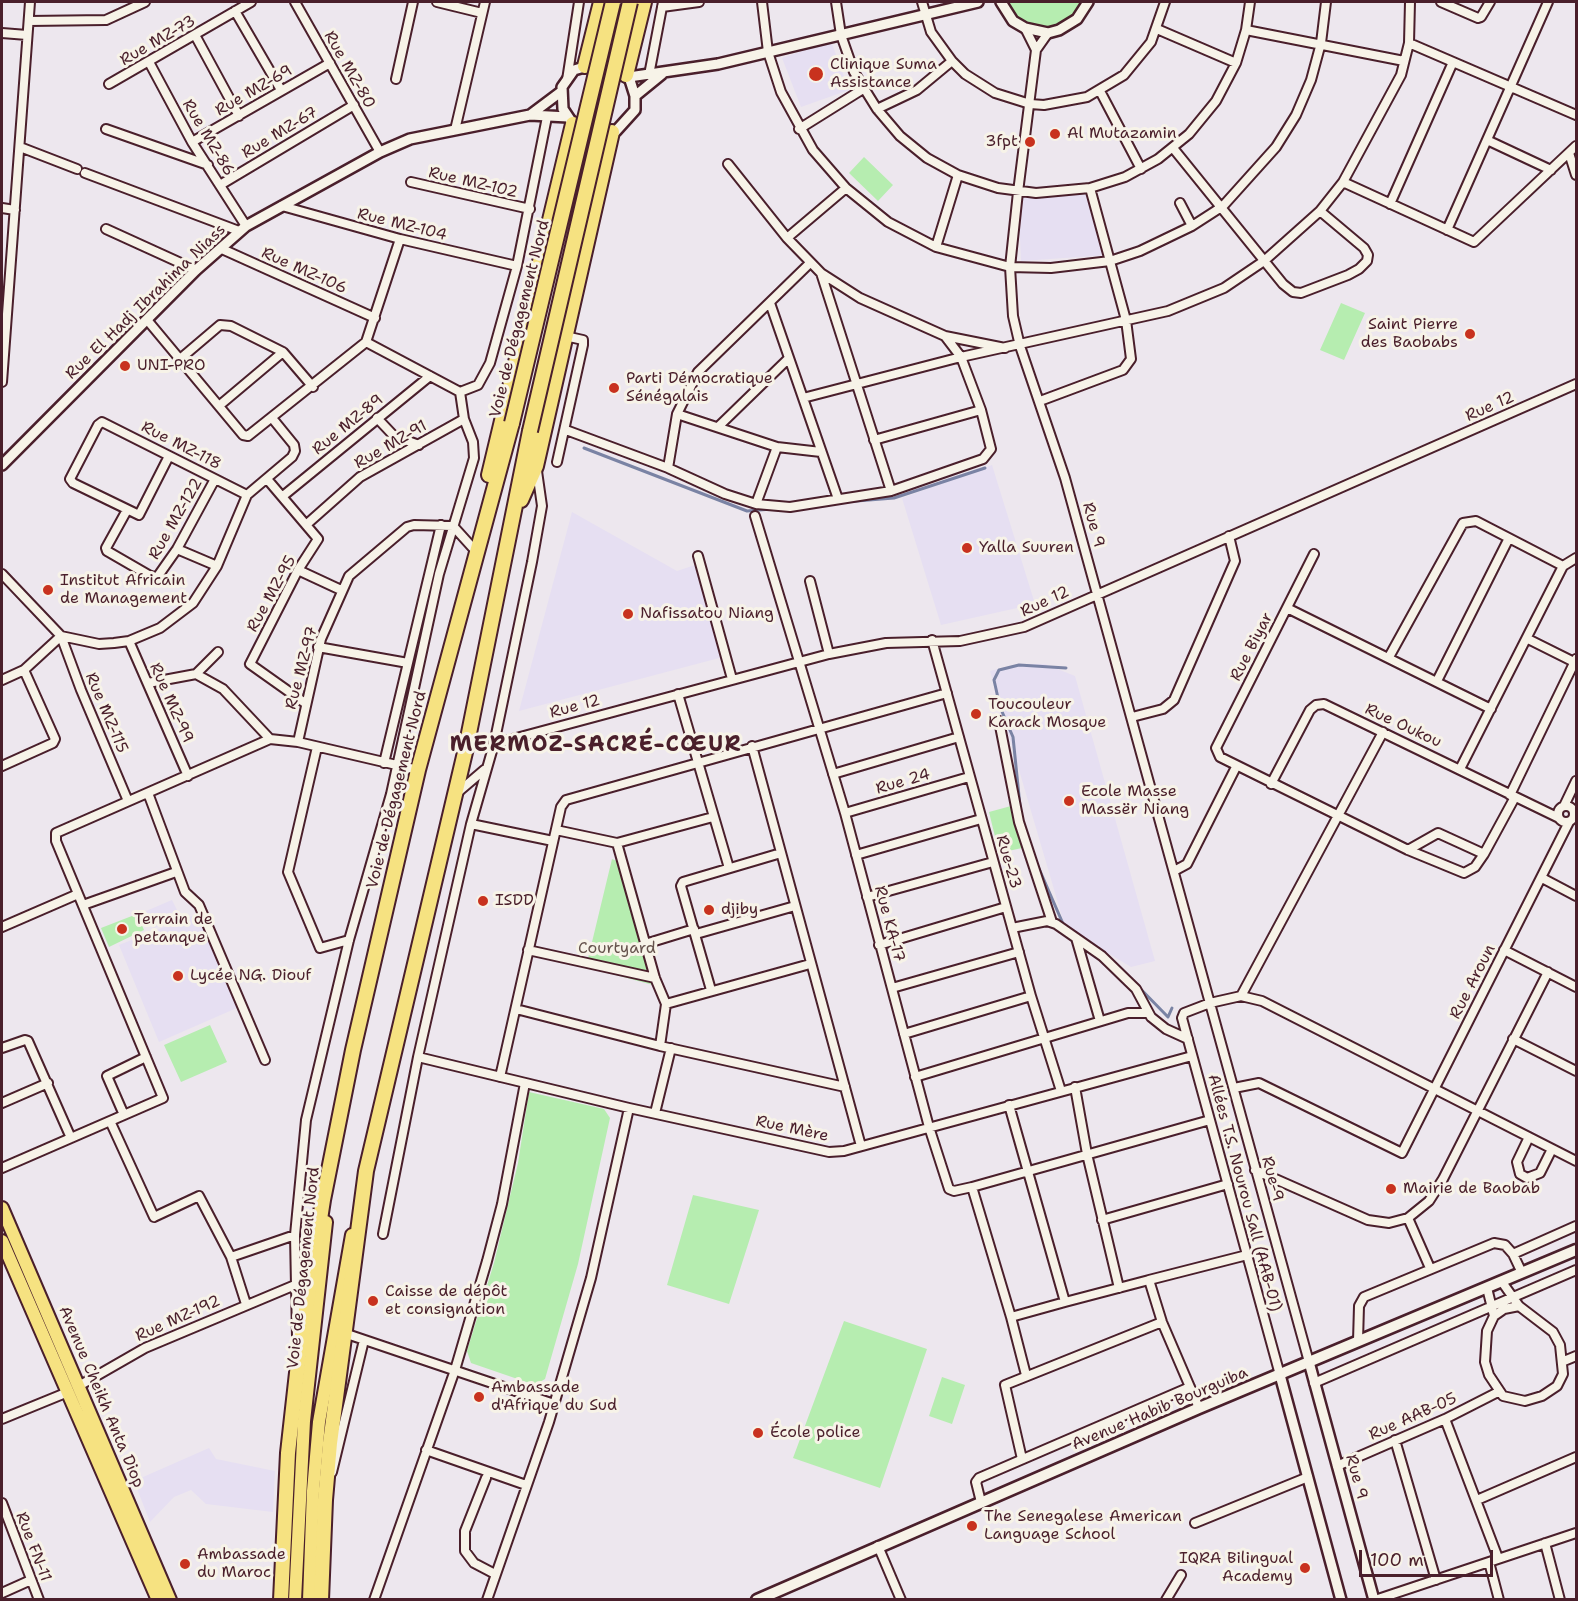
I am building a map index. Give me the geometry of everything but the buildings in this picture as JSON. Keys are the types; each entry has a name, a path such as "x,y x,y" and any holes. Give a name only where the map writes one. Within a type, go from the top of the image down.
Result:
{"highway":[{"path":"585,66 601,2"},
{"name":"Voie de Dégagement Nord","path":"332,1165 351,1060 418,770 512,423 613,2"},
{"name":"Voie de Dégagement Nord","path":"366,1171 456,794 530,431 630,2"},
{"path":"628,76 644,2"},
{"path":"469,586 472,547 571,120"},
{"path":"513,516 536,466 612,132"},
{"path":"281,1599 288,1453 299,1355 323,1200 332,1165"},
{"path":"321,1599 325,1500 366,1171"}],"main road":[{"name":"Voie de Dégagement Nord","path":"295,1599 303,1421 332,1165"},
{"name":"Voie de Dégagement Nord","path":"309,1599 313,1491 327,1368 366,1171"},
{"name":"Avenue Cheikh Anta Diop","path":"2,1208 72,1390 158,1599"},
{"name":"Avenue Cheikh Anta Diop","path":"2,1241 170,1599"},
{"name":"Avenue Habib Bourguiba","path":"758,1599 1199,1408 1576,1250"}],"street":[{"path":"29,21 106,20 145,2"},
{"name":"Rue MZ-73","path":"109,84 251,2"},
{"name":"Rue MZ-80","path":"295,2 380,152"},
{"path":"396,79 413,2"},
{"path":"439,2 482,13"},
{"path":"455,130 484,2"},
{"path":"567,80 578,2"},
{"path":"649,75 663,4 699,2"},
{"path":"762,2 768,52 781,92 799,129 818,156 846,188 888,222 936,247 1010,267 1052,268 1110,261 1163,242 1223,206 1259,169 1296,115 1311,80 1321,43 1326,2"},
{"path":"836,2 841,35 863,89 876,109 913,147 958,175 1018,192 1054,193 1090,188 1141,169 1173,148 1203,118 1222,92 1236,63 1246,30 1250,2"},
{"path":"922,2 924,15 932,32 952,61 965,74 995,93 1030,104 1059,104 1100,91 1134,65 1157,29 1165,2"},
{"path":"628,76 635,96 635,110 630,119 612,132 581,128 563,109 562,91 567,80 574,70 585,66 610,69 628,76 662,74 768,52 978,2"},
{"path":"994,2 1001,2 1013,21 1025,28 1048,33 1068,26 1084,11 1088,2"},
{"path":"803,398 961,357 1194,303 1224,288 1264,261 1320,211 1343,182 1401,75 1409,43 1410,2"},
{"path":"1444,2 1478,18 1490,2"},
{"path":"1447,230 1548,2"},
{"path":"2,381 27,35 32,3"},
{"path":"235,11 281,90"},
{"path":"1025,28 1036,50"},
{"path":"1157,29 1236,63"},
{"path":"1246,30 1404,61"},
{"path":"2,33 27,35"},
{"name":"Rue 9","path":"1048,33 1036,50 1018,192 1010,267 1013,316 1097,593 1209,1003"},
{"path":"195,35 239,116"},
{"path":"1409,43 1576,115"},
{"path":"876,109 908,95 952,61"},
{"name":"Rue MZ-86","path":"149,62 192,142 220,185 242,229"},
{"path":"1390,204 1453,62"},
{"name":"Rue MZ-69","path":"192,142 330,63"},
{"path":"635,96 662,74"},
{"path":"799,129 863,89"},
{"name":"Rue El Hadj Ibrahima Niass","path":"530,115 562,91"},
{"path":"1100,91 1141,169"},
{"name":"Rue MZ-67","path":"220,185 354,105"},
{"name":"Rue El Hadj Ibrahima Niass","path":"2,465 196,270 242,229 380,152 410,139 530,115 571,120"},
{"path":"366,342 460,392 478,385 490,363 517,266 547,117"},
{"path":"106,129 208,165"},
{"path":"1487,140 1551,170"},
{"path":"1343,182 1474,242 1576,146"},
{"path":"20,147 242,229"},
{"path":"1173,148 1223,206 1288,289 1299,294 1348,275 1364,266 1368,255 1364,248 1320,211"},
{"path":"1569,153 1576,175"},
{"path":"728,165 787,238 821,273 860,298 945,336 1005,348"},
{"path":"936,247 958,175"},
{"name":"Rue MZ-102","path":"411,182 530,208"},
{"path":"787,238 846,188"},
{"path":"1040,401 1123,370 1131,359 1126,320 1090,188"},
{"path":"1180,203 1192,226"},
{"name":"Rue MZ-104","path":"282,206 400,239 517,266"},
{"path":"2,208 15,210"},
{"path":"106,229 196,270"},
{"path":"147,321 243,435 248,436 313,387 366,342 400,239"},
{"name":"Rue MZ-106","path":"222,249 375,318"},
{"path":"669,468 676,414 698,372 810,264"},
{"path":"821,273 891,491"},
{"path":"770,303 838,499"},
{"path":"180,358 220,325 231,326 283,352 313,387"},
{"path":"556,462 566,430 583,340 565,336"},
{"path":"566,430 669,468 725,494 756,504 790,507 891,491 988,455 992,445 961,357 945,336"},
{"path":"220,405 283,352"},
{"path":"719,426 789,358"},
{"name":"Rue MZ-89","path":"283,496 430,376"},
{"name":"Rue 12","path":"494,744 829,654 886,643 960,641 1024,627 1576,384"},
{"path":"299,1355 295,1234 306,1120 349,940 391,794 439,574 474,459 473,442 464,419 460,392"},
{"path":"874,440 981,410"},
{"path":"676,414 719,426 777,447 821,452"},
{"path":"2,574 61,636 99,644 129,641 176,619 193,603 217,566 247,495 295,451 294,445 272,418"},
{"path":"377,418 394,436 419,445"},
{"name":"Rue MZ-91","path":"307,524 360,477 464,419"},
{"name":"Rue MZ-118","path":"127,510 73,483 70,478 98,425 102,422 247,495"},
{"path":"756,504 777,447"},
{"path":"127,510 139,515 169,456"},
{"path":"382,1234 418,1057 471,824 494,744 542,506 536,466"},
{"name":"Rue MZ-122","path":"127,510 107,551 155,577 160,575 177,549 215,478"},
{"path":"267,479 307,524"},
{"name":"Rue KA-17","path":"755,516 801,661 845,813 915,1077 949,1189 954,1191 972,1187"},
{"path":"1389,657 1459,527 1469,520 1476,521 1563,566"},
{"name":"Rue MZ-95","path":"305,703 250,664 298,570 318,538 307,524"},
{"path":"384,763 441,525"},
{"path":"453,525 472,547"},
{"name":"Rue MZ-97","path":"298,742 318,647 341,590 356,568 406,527 453,525"},
{"path":"1132,717 1163,709 1174,700 1235,561 1228,536"},
{"path":"1437,681 1509,538"},
{"path":"177,549 217,566"},
{"name":"Rue Biyar","path":"1236,766 1216,753 1216,748 1314,554"},
{"path":"698,556 732,679"},
{"path":"1460,769 1563,566 1576,558"},
{"path":"298,570 341,590"},
{"path":"810,581 829,654"},
{"path":"1287,608 1491,709"},
{"path":"2,680 24,670 61,636"},
{"name":"Rue MZ-115","path":"61,636 128,801"},
{"path":"1174,872 1188,864 1236,766 1408,850 1464,873 1475,867 1484,854 1576,662 1527,639"},
{"name":"Rue-23","path":"932,640 1031,996 1061,1091"},
{"name":"Rue MZ-99","path":"129,641 188,776"},
{"path":"318,647 408,663"},
{"path":"148,684 196,674 218,652"},
{"path":"2,766 53,743 55,740 24,670"},
{"path":"196,674 223,689 270,739"},
{"path":"500,1077 516,1009 514,1006 561,807 566,800 947,693"},
{"path":"678,694 729,868"},
{"name":"Rue Oukou","path":"1271,784 1310,710 1316,705 1324,704 1559,818"},
{"path":"999,721 1018,822 1052,922 1102,956 1136,989 1146,1013 1166,1029 1188,1039"},
{"path":"1241,996 1383,732"},
{"path":"833,774 959,737"},
{"path":"2,1168 163,1098 54,837 56,833 270,739 298,742 418,770"},
{"path":"752,746 861,1146"},
{"path":"317,747 288,872 320,948 349,940"},
{"path":"456,794 485,769"},
{"name":"Rue 24","path":"845,813 969,777"},
{"path":"1564,806 1571,807 1576,813 1569,822 1559,818 1558,812 1564,806 1576,781"},
{"path":"148,793 176,872 185,892 199,905 265,1060"},
{"path":"556,830 617,843 713,817"},
{"path":"856,855 981,819"},
{"name":"Rue Aroun","path":"1233,1088 1259,1083 1401,1154 1569,822"},
{"path":"471,824 553,841"},
{"path":"1408,850 1438,833 1484,854"},
{"path":"617,843 655,978 662,1000 666,1004"},
{"path":"711,990 683,882 781,854"},
{"path":"867,897 993,862"},
{"path":"82,905 176,872"},
{"path":"1542,878 1576,896"},
{"path":"2,927 78,894"},
{"path":"645,944 795,906"},
{"path":"879,945 1006,907"},
{"path":"1012,928 1052,922"},
{"path":"1076,938 1100,1021"},
{"path":"528,950 655,978"},
{"path":"1504,950 1576,987"},
{"path":"892,988 1019,952"},
{"path":"666,1004 810,964"},
{"path":"1255,1170 1278,1178 1368,1220 1389,1223 1408,1218 1429,1202 1548,972"},
{"path":"904,1034 1031,996"},
{"path":"1209,1003 1241,996 1262,1001 1576,1161"},
{"name":"Allées T.S. Nourou Sall (AAB-01)","path":"1209,1003 1188,1010 1182,1018 1280,1375"},
{"name":"Rue-9","path":"1209,1003 1309,1362"},
{"path":"660,1046 666,1004"},
{"path":"516,1009 660,1046 845,1087"},
{"path":"915,1077 1045,1040 1128,1013 1146,1013"},
{"path":"1513,1039 1576,1071"},
{"path":"2,1048 27,1040 71,1138"},
{"path":"656,1113 671,1048"},
{"name":"Rue Mère","path":"418,1057 629,1108 830,1152 861,1146 1192,1056"},
{"path":"124,1115 107,1076 146,1057"},
{"path":"2,1103 48,1083"},
{"path":"374,1599 454,1370 502,1204 525,1083"},
{"path":"1075,1087 1087,1154 1119,1288"},
{"path":"1009,1105 1065,1302"},
{"path":"487,1599 554,1404 591,1278 629,1108"},
{"path":"1026,1375 972,1187 1210,1120"},
{"path":"110,1121 154,1217 199,1196 231,1257 246,1304"},
{"path":"1529,1137 1517,1162 1521,1174 1527,1178 1540,1173 1552,1149"},
{"path":"1102,1220 1228,1184"},
{"path":"1408,1218 1430,1268"},
{"path":"1513,1254 1576,1226"},
{"path":"231,1257 295,1234"},
{"path":"1358,1341 1359,1306 1364,1297 1430,1268 1494,1243 1506,1245 1522,1273"},
{"path":"1011,1317 1247,1255"},
{"path":"1314,1383 1576,1270"},
{"path":"1149,1280 1162,1322 1199,1408"},
{"path":"1502,1282 1519,1306 1553,1332 1560,1345 1564,1361 1563,1374 1557,1386 1542,1396 1525,1401 1498,1392 1485,1362 1487,1331 1494,1316 1504,1309 1519,1306"},
{"name":"Rue MZ-192","path":"2,1419 72,1390 123,1359 246,1304 295,1285"},
{"path":"1487,1288 1494,1316"},
{"path":"1022,1459 1004,1389 1007,1383 1162,1322"},
{"path":"344,1333 554,1404"},
{"path":"325,1500 364,1340"},
{"path":"1564,1361 1576,1356"},
{"name":"Rue 9","path":"1309,1362 1375,1599"},
{"path":"1280,1375 1341,1599"},
{"path":"981,1502 977,1479 1190,1387"},
{"name":"Rue AAB-05","path":"1337,1466 1444,1419 1498,1392"},
{"path":"1444,1419 1498,1558"},
{"path":"1395,1440 1436,1580"},
{"path":"426,1450 526,1485"},
{"path":"1477,1500 1576,1457"},
{"path":"1195,1523 1308,1477"},
{"path":"486,1478 465,1531 465,1551 474,1563 495,1574"},
{"name":"Rue FN-11","path":"2,1503 39,1599"},
{"path":"1375,1599 1576,1533"},
{"path":"1545,1543 1560,1599"},
{"path":"878,1546 901,1599"},
{"path":"1490,1562 1499,1599"},
{"path":"1166,1599 1181,1575"},
{"path":"2,1593 32,1580"}],"shaded area":[{"name":"Clinique Suma Assistance","path":"831,41 849,90 801,107 782,58"},
{"path":"1090,188 1109,255 1021,261 1018,192"},
{"name":"Yalla Suuren","path":"992,465 1035,604 941,625 902,498"},
{"name":"Nafissatou Niang","path":"572,512 677,571 698,564 723,657 519,711"},
{"name":"Ecole Masse Massër Niang","path":"1018,664 1045,664 1075,676 1155,961 1131,967 1065,927 990,671"},
{"path":"172,900 180,916 154,928 146,911"},
{"name":"Lycée NG. Diouf","path":"197,914 239,1007 159,1042 119,945"},
{"path":"209,1448 216,1459 275,1471 273,1512 206,1504 191,1490 174,1497 150,1522 134,1481"}],"green space":[{"path":"1004,2 1084,2 1070,21 1057,28 1043,30 1028,27 1015,19"},
{"path":"864,157 893,185 878,201 849,173"},
{"path":"1341,303 1365,313 1344,360 1320,350"},
{"path":"1011,806 1022,848 999,853 989,812"},
{"name":"Courtyard","path":"612,859 619,862 653,985 586,967"},
{"name":"Terrain de petanque","path":"137,914 144,930 109,947 101,928"},
{"path":"210,1025 227,1062 181,1082 164,1045"},
{"path":"529,1092 604,1109 610,1118 578,1264 545,1379 535,1385 471,1363 467,1351 494,1263 518,1163"},
{"path":"693,1195 759,1210 729,1304 667,1285"},
{"path":"844,1321 927,1349 880,1488 793,1458"},
{"path":"942,1377 965,1385 952,1424 929,1416"}],"waterway":[{"path":"584,448 747,511 772,509"},
{"path":"844,502 894,498 985,468"},
{"path":"1020,806 1013,737 1000,707 994,680 999,670 1019,665 1066,668"},
{"path":"1037,864 1064,926"},
{"path":"1126,974 1168,1017 1172,1008"}],"place":[{"name":"Clinique Suma Assistance","path":"816,74"},
{"name":"Al Mutazamin","path":"1055,134"},
{"name":"3fpt","path":"1030,142"},
{"name":"Saint Pierre des Baobabs","path":"1470,334"},
{"name":"UNI-PRO","path":"125,366"},
{"name":"Parti Démocratique Sénégalais","path":"614,388"},
{"name":"Yalla Suuren","path":"967,548"},
{"name":"Institut Africain de Management","path":"48,590"},
{"name":"Nafissatou Niang","path":"628,614"},
{"name":"Toucouleur Karack Mosque","path":"976,714"},
{"name":"Ecole Masse Massër Niang","path":"1069,801"},
{"name":"ISDD","path":"483,901"},
{"name":"djiby","path":"709,910"},
{"name":"Terrain de petanque","path":"122,929"},
{"name":"Lycée NG. Diouf","path":"178,976"},
{"name":"Mairie de Baobab","path":"1391,1189"},
{"name":"Caisse de dépôt et consignation","path":"373,1301"},
{"name":"Ambassade d'Afrique du Sud","path":"479,1397"},
{"name":"École police","path":"758,1433"},
{"name":"The Senegalese American Language School","path":"972,1526"},
{"name":"Ambassade du Maroc","path":"185,1564"},
{"name":"IQRA Bilingual Academy","path":"1305,1568"}],"district":[{"name":"MERMOZ-SACRÉ-CŒUR","path":"596,745"}]}
